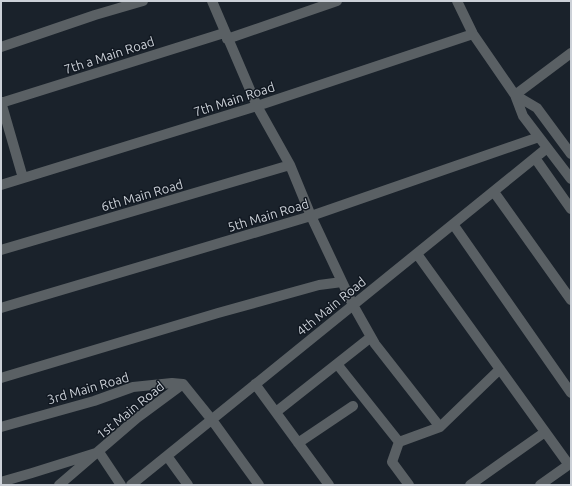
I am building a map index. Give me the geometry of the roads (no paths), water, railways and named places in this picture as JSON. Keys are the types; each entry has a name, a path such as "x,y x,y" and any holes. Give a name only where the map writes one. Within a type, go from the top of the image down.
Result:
{"street":[{"path":"1,47 95,15 144,1"},
{"path":"212,1 257,106 290,165 311,216 353,305 375,344 440,428"},
{"name":"7th a Main Road","path":"1,103 226,36 337,1"},
{"path":"457,1 473,34 515,94 523,116 571,179"},
{"name":"7th Main Road","path":"1,185 257,106 473,34"},
{"path":"515,94 571,52"},
{"path":"515,94 538,108 571,154"},
{"path":"1,103 23,178"},
{"name":"5th Main Road","path":"1,308 311,216 539,137"},
{"name":"4th Main Road","path":"131,485 548,148"},
{"path":"535,158 571,209"},
{"name":"6th Main Road","path":"1,250 290,165"},
{"path":"494,192 571,300"},
{"path":"453,224 571,393"},
{"path":"417,254 545,432 570,464 541,485"},
{"name":"4th Main Road","path":"1,378 218,313 319,285 342,282"},
{"path":"276,412 371,337"},
{"path":"337,364 399,442"},
{"path":"399,442 440,428 500,369"},
{"name":"3rd Main Road","path":"1,427 94,401 133,388 172,383 183,384"},
{"name":"1st Main Road","path":"59,485 137,418 183,384 212,420 259,485"},
{"path":"255,384 329,485"},
{"path":"298,443 353,406"},
{"path":"470,485 545,432"},
{"path":"399,442 392,462 409,485"},
{"path":"1,482 32,474 99,452 121,485"},
{"path":"167,456 188,485"}]}
